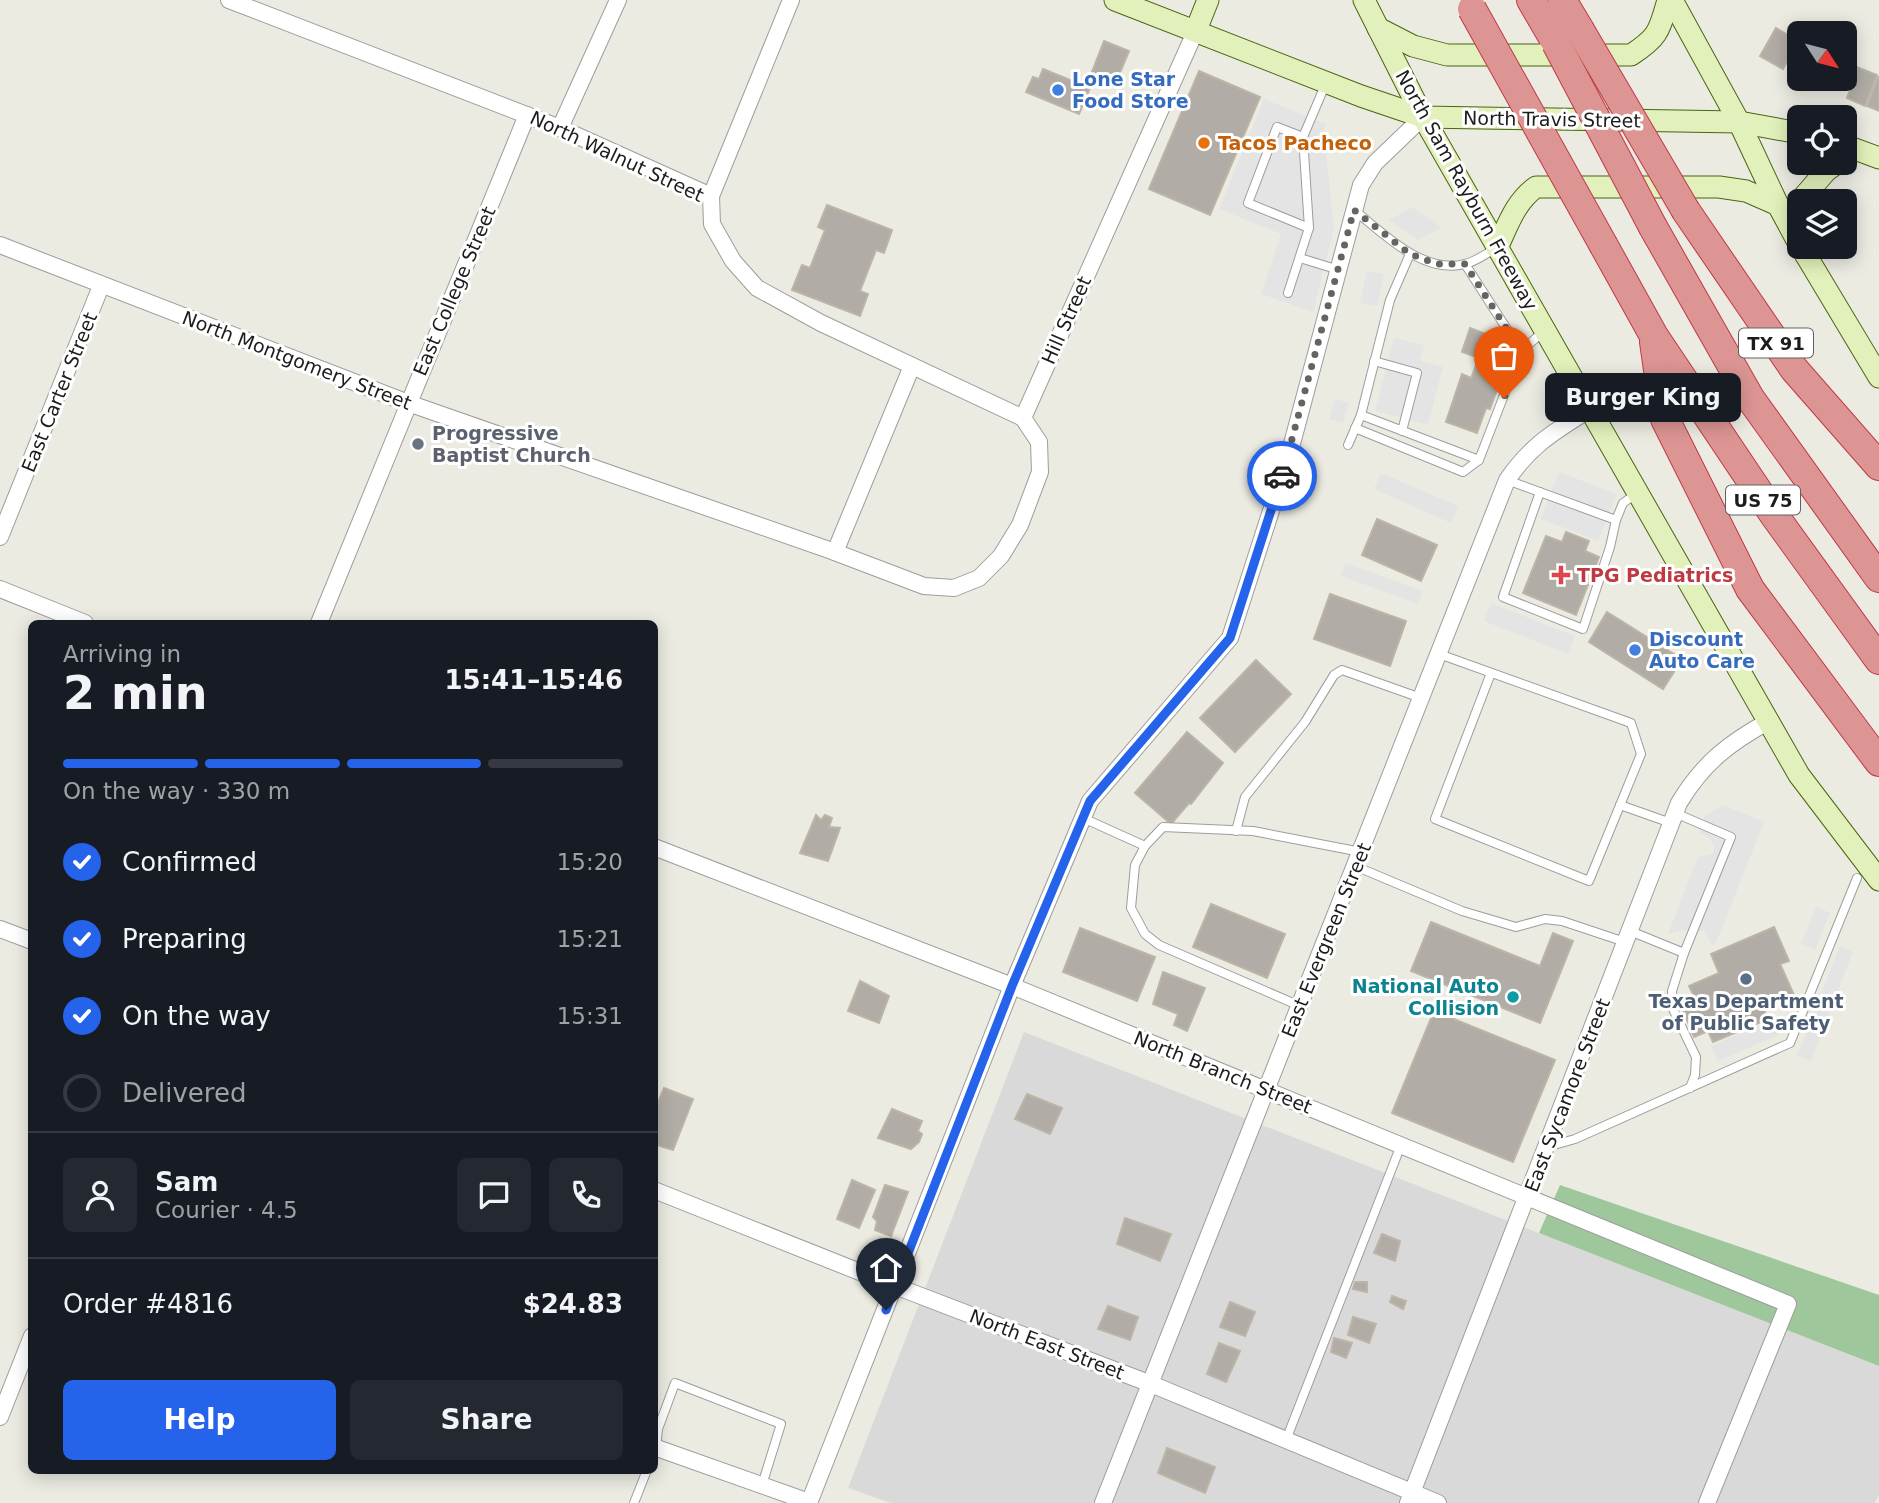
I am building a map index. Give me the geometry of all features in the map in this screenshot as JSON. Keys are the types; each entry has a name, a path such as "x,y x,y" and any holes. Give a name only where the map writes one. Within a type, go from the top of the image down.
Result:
{"highway":[{"name":"US 75","path":"1531,0 1568,36 1653,227 1750,398 1879,578"},
{"name":"TX 91","path":"1562,0 1568,36 1686,211 1794,369 1879,466"},
{"name":"US 75","path":"1469,5 1654,336 1774,515 1879,660"},
{"path":"1654,336 1665,419 1750,589 1879,762"}],"main road":[{"name":"North Travis Street","path":"1117,0 1326,83 1423,117 1740,122 1787,131"},
{"path":"1196,30 1208,0"},
{"name":"North Sam Rayburn Freeway","path":"1364,0 1423,117 1799,775 1879,880"},
{"path":"1378,28 1413,46 1447,55 1631,55 1651,42 1670,0"},
{"path":"1670,0 1787,201"},
{"path":"1857,153 1879,158"},
{"path":"1809,189 1823,175"},
{"path":"1497,247 1517,204 1536,187 1719,187 1746,191 1787,206"},
{"path":"1808,259 1879,377"}],"street":[{"name":"North Walnut Street","path":"229,0 560,128 710,196 712,224 733,261 757,288 821,323 1023,418"},
{"path":"560,128 618,0"},
{"path":"710,196 791,0"},
{"name":"Hill Street","path":"1023,418 1196,30"},
{"name":"East College Street","path":"320,620 527,115"},
{"path":"658,1450 809,1503 1012,986 1090,801 1230,638 1289,455 1361,185 1375,163 1423,117"},
{"name":"North Montgomery Street","path":"0,245 408,402 835,552 924,586 954,588 979,578 1001,556 1020,526 1040,472 1039,442 1023,418"},
{"name":"East Carter Street","path":"0,537 102,286"},
{"path":"835,552 912,366"},
{"name":"East Evergreen Street","path":"1103,1503 1507,480 1524,456 1549,435 1590,409"},
{"path":"0,589 78,620"},
{"name":"East Sycamore Street","path":"1410,1498 1673,818 1693,780 1712,759 1738,738 1769,721"},
{"name":"North Branch Street","path":"658,849 1012,986 1788,1304 1707,1503"},
{"path":"0,929 28,940"},
{"name":"North East Street","path":"658,1192 1151,1384 1286,1440 1410,1498 1438,1503"},
{"path":"0,1417 28,1346"}],"lane":[{"path":"1289,293 1309,228 1303,136 1326,83"},
{"path":"1303,136 1277,127 1248,203 1309,228"},
{"path":"1354,210 1410,254 1437,264 1465,264 1497,247"},
{"path":"1348,445 1361,415 1390,300 1410,254"},
{"path":"1300,258 1339,270"},
{"path":"1465,264 1521,351"},
{"path":"1355,428 1463,472 1479,460 1521,351 1545,331"},
{"path":"1374,362 1417,373 1402,431"},
{"path":"1361,415 1479,460"},
{"path":"1507,480 1616,520"},
{"path":"1540,492 1503,597 1583,629 1611,547 1616,520 1623,503 1639,493"},
{"path":"1439,654 1630,723 1641,754 1589,881 1435,819 1491,673"},
{"path":"1236,831 1245,797 1305,722 1334,675 1342,670 1421,698"},
{"path":"1620,805 1673,818 1731,837 1684,953 1672,991 1673,1009 1696,1057 1695,1074 1690,1088"},
{"path":"1083,818 1146,846"},
{"path":"1300,1006 1159,945 1145,934 1131,908 1135,865 1146,846 1163,827 1253,831 1358,859 1462,911 1516,927 1545,919 1553,920 1684,953"},
{"path":"1547,1147 1575,1139 1790,1043 1857,878"},
{"path":"1286,1440 1401,1145"},
{"path":"658,1429 676,1383 781,1424 762,1485"},
{"path":"634,1503 645,1474"}],"shaded area":[{"path":"1264,99 1326,124 1316,147 1326,153 1334,228 1313,312 1261,294 1281,234 1219,209"},
{"path":"1413,207 1441,228 1418,240 1389,220"},
{"path":"1367,271 1384,274 1377,306 1360,303"},
{"path":"1394,338 1424,345 1420,361 1443,367 1428,425 1375,411"},
{"path":"1335,399 1349,403 1343,423 1329,419"},
{"path":"1559,472 1617,494 1598,541 1541,519"},
{"path":"1381,473 1458,506 1451,523 1374,489"},
{"path":"1345,563 1423,591 1418,604 1341,576"},
{"path":"1491,603 1575,636 1568,654 1484,621"},
{"path":"1723,805 1764,822 1716,943 1712,945 1704,931 1684,930 1668,934 1698,857 1713,854 1714,846 1709,838 1699,832 1705,816"},
{"path":"1816,907 1830,913 1815,950 1801,944"},
{"path":"1840,946 1853,952 1811,1061 1797,1056"},
{"path":"1772,1019 1779,1035 1718,1061 1711,1046"},
{"path":"1024,1032 1879,1366 1879,1494 1875,1503 891,1503 848,1488"}],"green space":[{"path":"1560,1185 1879,1295 1879,1366 1539,1233"}],"building":[{"path":"1776,28 1787,34 1787,64 1783,69 1760,56"},
{"path":"1104,41 1129,51 1114,87 1090,77"},
{"path":"1857,67 1877,75 1865,106 1847,98 1850,91 1857,91"},
{"name":"Lone Star Food Store","path":"1043,69 1090,88 1079,114 1026,92 1033,77 1039,79"},
{"name":"Tacos Pacheco","path":"1199,71 1260,97 1210,215 1149,189"},
{"path":"1879,78 1879,111 1867,106"},
{"path":"827,205 892,230 884,253 876,250 860,291 868,294 860,316 792,290 802,265 810,268 825,230 818,227"},
{"path":"1470,328 1491,336 1494,360 1506,364 1490,409 1486,408 1477,433 1446,422 1462,374 1471,378 1479,358 1462,352"},
{"path":"1377,519 1437,545 1421,581 1362,555"},
{"name":"TPG Pediatrics","path":"1566,532 1589,541 1585,551 1599,557 1576,615 1523,593 1546,536 1562,542"},
{"path":"1330,594 1406,621 1390,666 1314,639"},
{"name":"Discount Auto Care","path":"1607,612 1682,659 1663,689 1589,642"},
{"path":"1256,660 1291,694 1235,752 1200,718"},
{"path":"1187,732 1223,763 1191,804 1189,803 1171,824 1135,793"},
{"path":"816,815 821,820 825,815 832,818 829,827 840,828 828,861 800,853"},
{"path":"1211,904 1285,934 1267,978 1193,947"},
{"name":"National Auto Collision","path":"1431,922 1540,966 1553,933 1573,941 1540,1023 1411,971"},
{"name":"Texas Department of Public Safety","path":"1774,927 1789,961 1780,964 1794,995 1763,1008 1768,1019 1713,1042 1708,1031 1694,1037 1681,1005 1695,998 1689,986 1719,973 1711,954"},
{"path":"1080,928 1155,957 1137,1001 1063,972"},
{"path":"1163,972 1205,988 1187,1031 1174,1025 1178,1014 1153,1004"},
{"path":"860,981 889,996 879,1023 848,1011"},
{"name":"National Auto Collision","path":"1434,1011 1555,1060 1513,1162 1392,1113"},
{"path":"664,1088 693,1099 673,1150 658,1145 658,1102"},
{"path":"1027,1094 1062,1108 1050,1134 1015,1119"},
{"path":"892,1109 922,1121 918,1131 922,1134 919,1142 911,1149 878,1138"},
{"path":"852,1180 875,1190 859,1228 837,1219"},
{"path":"885,1185 908,1192 891,1236 875,1230 877,1221 873,1217"},
{"path":"1125,1218 1171,1234 1160,1261 1117,1244"},
{"path":"1382,1234 1400,1241 1395,1261 1374,1253"},
{"path":"1355,1282 1367,1282 1367,1292 1353,1289"},
{"path":"1392,1296 1406,1301 1403,1309 1390,1302"},
{"path":"1230,1302 1255,1312 1245,1336 1220,1327"},
{"path":"1108,1306 1138,1317 1130,1340 1098,1329"},
{"path":"1353,1317 1376,1324 1369,1343 1348,1335"},
{"path":"1334,1338 1352,1343 1346,1358 1331,1352"},
{"path":"1219,1343 1240,1351 1226,1382 1207,1374"},
{"path":"1167,1448 1215,1467 1205,1493 1158,1473"}],"way so far":[{"path":"1282,476 1354,210 1410,254 1437,264 1465,264 1521,351 1504,398"}],"place":[{"name":"Lone Star Food Store","path":"1058,90"},
{"name":"Tacos Pacheco","path":"1204,143"},
{"name":"Burger King","path":"1504,398"},
{"name":"Progressive Baptist Church","path":"418,444"},
{"name":"TPG Pediatrics","path":"1561,575"},
{"name":"Discount Auto Care","path":"1635,650"},
{"name":"Texas Department of Public Safety","path":"1746,979"},
{"name":"National Auto Collision","path":"1513,997"}],"route":[{"path":"886,1310 1012,986 1090,801 1230,638 1282,476"}]}
